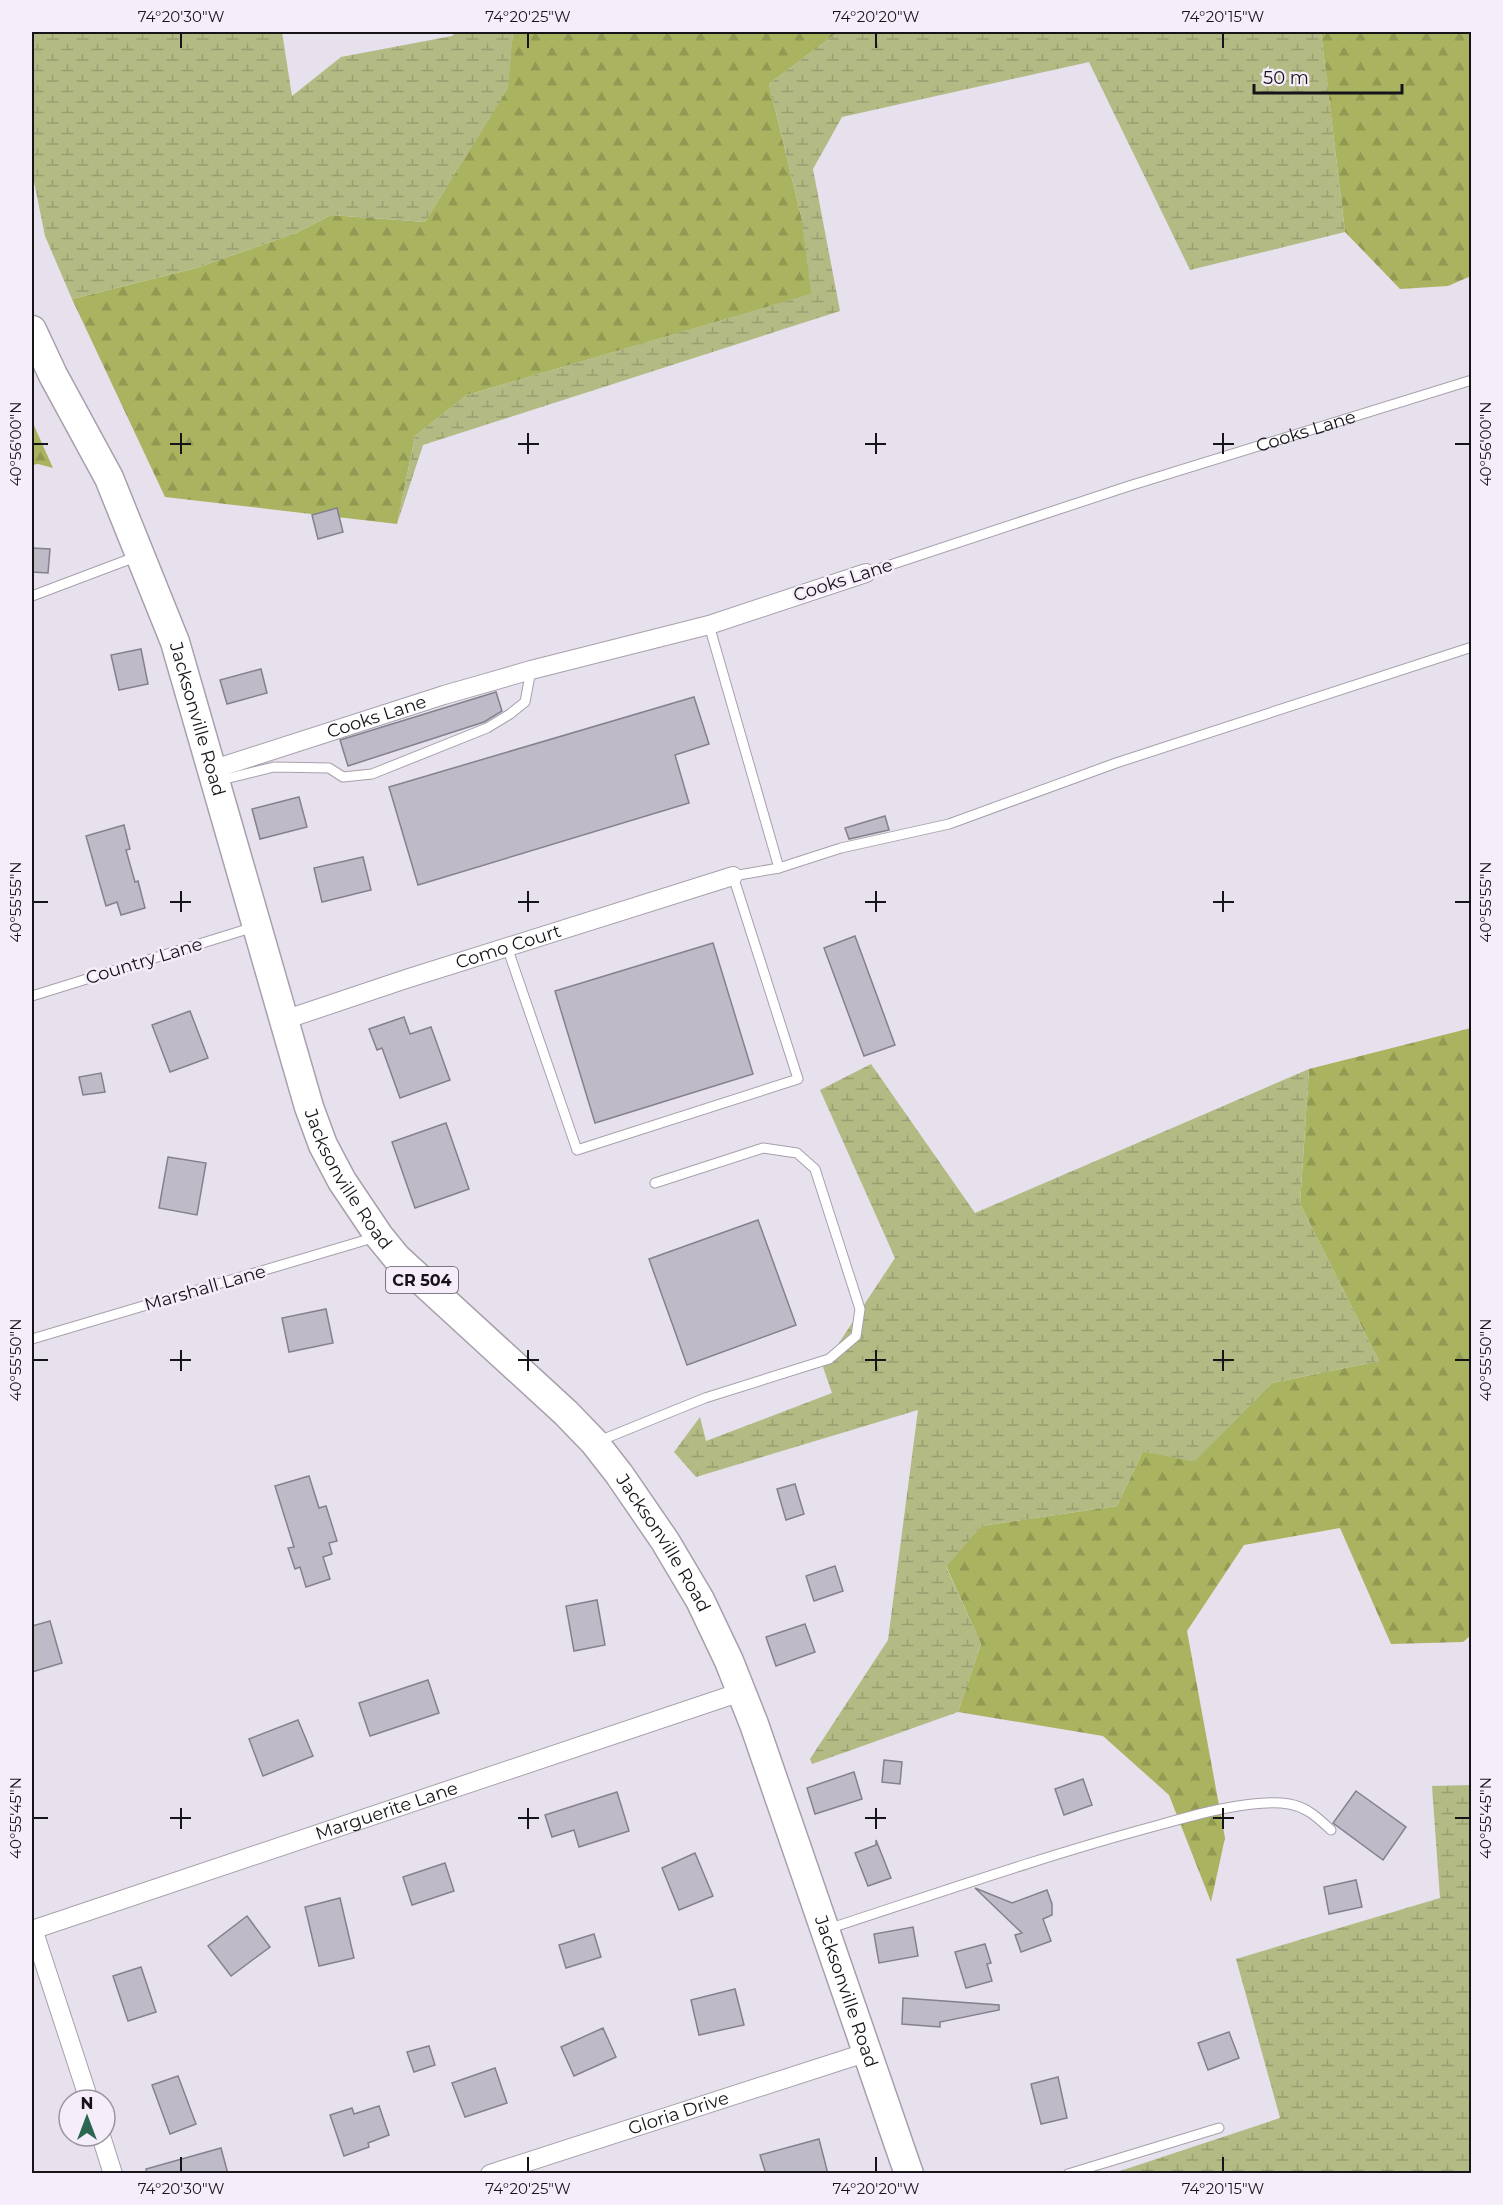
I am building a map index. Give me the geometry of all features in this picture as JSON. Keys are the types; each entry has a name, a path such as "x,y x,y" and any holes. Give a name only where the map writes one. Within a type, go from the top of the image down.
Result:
{"main road":[{"name":"Jacksonville Road","path":"32,330 53,375 109,478 175,642 309,1107 323,1145 342,1182 397,1258 518,1367 594,1442 665,1541 694,1590 729,1661 741,1692 826,1930 909,2174"}],"street":[{"name":"Cooks Lane","path":"213,776 444,695 531,670 710,625 866,573"},
{"name":"Como Court","path":"284,1020 733,876"},
{"name":"Marguerite Lane","path":"32,1930 741,1692"},
{"path":"32,1930 85,2088"},
{"name":"Gloria Drive","path":"490,2174 868,2052"},
{"path":"105,2148 113,2174"}],"lane":[{"name":"Cooks Lane","path":"866,573 1129,486 1472,380"},
{"path":"32,596 141,555"},
{"path":"710,625 779,868"},
{"path":"507,947 577,1150 798,1079 733,876 779,868 841,848 949,824 1116,763 1472,646"},
{"path":"213,776 274,767 329,768 343,777 372,774 487,728 510,714 525,702 531,670"},
{"name":"Country Lane","path":"32,996 256,926"},
{"path":"594,1442 705,1398 829,1359 856,1336 860,1309 815,1169 797,1153 763,1148 655,1184"},
{"name":"Marshall Lane","path":"32,1339 379,1236"},
{"path":"826,1930 1117,1836 1199,1814 1252,1804 1289,1804 1310,1811 1331,1830"},
{"path":"1068,2174 1219,2128"}],"green space":[{"path":"32,32 282,32 292,96 341,57 452,36 456,32 513,32 508,89 425,222 331,215 296,233 196,268 72,299 45,236 32,172"},
{"path":"513,32 838,32 769,84 802,220 812,294 467,395 415,436 397,524 165,497 72,299 196,268 296,233 331,215 425,222 507,89"},
{"path":"838,32 1321,32 1345,232 1190,270 1089,62 842,117 813,169 840,311 423,445 397,524 415,436 467,395 811,294 802,220 769,84"},
{"path":"1321,32 1471,32 1471,276 1448,286 1400,289 1345,232"},
{"path":"32,421 53,468 38,464 32,465"},
{"path":"1471,1028 1471,1635 1463,1642 1391,1644 1340,1528 1244,1545 1187,1631 1225,1838 1211,1902 1169,1795 1103,1736 958,1712 981,1644 946,1566 981,1526 1117,1506 1143,1451 1194,1461 1272,1383 1379,1361 1300,1204 1309,1069"},
{"path":"871,1064 975,1213 1309,1069 1300,1204 1379,1361 1272,1383 1194,1462 1143,1451 1117,1506 981,1526 946,1567 981,1644 958,1712 812,1764 810,1759 888,1640 918,1410 696,1477 674,1452 700,1417 706,1441 832,1393 823,1367 895,1258 820,1090"},
{"path":"1471,1785 1471,2173 1114,2173 1280,2118 1236,1959 1440,1898 1432,1786"}],"building":[{"path":"337,508 343,532 318,539 312,515"},
{"path":"32,548 50,549 48,573 32,572"},
{"path":"141,649 148,684 119,690 111,655"},
{"path":"261,669 267,693 227,704 220,680"},
{"path":"496,692 502,711 484,722 348,766 340,740"},
{"path":"694,697 709,744 675,755 689,803 418,885 389,787"},
{"path":"299,797 307,827 260,839 252,809"},
{"path":"885,816 889,830 849,839 845,828"},
{"path":"124,825 130,849 126,850 145,908 121,915 117,902 106,906 86,836"},
{"path":"363,857 371,890 322,902 314,868"},
{"path":"855,936 895,1045 864,1056 824,948"},
{"path":"713,943 753,1074 595,1123 555,991"},
{"path":"190,1011 208,1058 170,1072 152,1025"},
{"path":"404,1017 410,1034 431,1027 450,1080 400,1098 382,1048 377,1050 369,1029"},
{"path":"101,1073 105,1092 83,1095 79,1077"},
{"path":"446,1123 469,1189 415,1208 392,1142"},
{"path":"168,1157 206,1163 197,1215 159,1208"},
{"path":"758,1220 796,1325 687,1365 649,1259"},
{"path":"326,1309 333,1343 289,1352 282,1318"},
{"path":"309,1476 319,1508 326,1506 337,1541 329,1543 332,1554 323,1557 330,1579 306,1587 300,1567 295,1569 288,1548 294,1547 275,1486"},
{"path":"795,1484 804,1514 786,1520 777,1489"},
{"path":"835,1566 843,1591 814,1601 806,1576"},
{"path":"597,1600 605,1645 574,1651 566,1606"},
{"path":"50,1621 62,1663 32,1672 32,1626"},
{"path":"805,1624 815,1652 776,1666 766,1637"},
{"path":"428,1680 439,1713 370,1736 359,1703"},
{"path":"298,1720 313,1756 263,1776 249,1739"},
{"path":"884,1760 902,1762 900,1784 882,1782"},
{"path":"854,1772 862,1799 815,1814 807,1788"},
{"path":"1083,1779 1092,1805 1064,1815 1055,1789"},
{"path":"1356,1791 1406,1827 1383,1860 1333,1823"},
{"path":"617,1792 629,1831 579,1847 574,1830 552,1837 545,1815"},
{"path":"876,1840 891,1878 868,1886 855,1853 876,1845"},
{"path":"695,1853 713,1896 679,1910 662,1868"},
{"path":"445,1863 454,1891 412,1905 403,1877"},
{"path":"1356,1880 1362,1907 1329,1914 1324,1887"},
{"path":"975,1888 1012,1903 1047,1890 1052,1904 1052,1915 1043,1919 1051,1941 1021,1952 1015,1935 1022,1933"},
{"path":"340,1898 354,1958 319,1966 305,1907"},
{"path":"247,1916 270,1947 231,1976 208,1946"},
{"path":"913,1927 918,1956 879,1963 874,1934"},
{"path":"594,1934 601,1957 566,1968 559,1945"},
{"path":"985,1944 991,1963 987,1964 992,1981 966,1988 955,1952"},
{"path":"141,1967 156,2012 128,2021 113,1976"},
{"path":"735,1989 744,2025 699,2035 691,2000"},
{"path":"903,1998 999,2005 999,2010 940,2022 940,2027 902,2024"},
{"path":"603,2028 616,2057 574,2076 561,2047"},
{"path":"1229,2032 1239,2058 1208,2070 1198,2043"},
{"path":"429,2046 435,2065 414,2072 407,2052"},
{"path":"495,2068 507,2103 465,2117 452,2083"},
{"path":"178,2076 196,2124 170,2134 152,2085"},
{"path":"1058,2077 1067,2118 1041,2124 1031,2084"},
{"path":"379,2106 389,2135 368,2143 369,2147 344,2156 330,2115 352,2108 354,2114"},
{"path":"819,2139 828,2174 766,2174 760,2155"},
{"path":"221,2148 228,2174 147,2174 146,2169"}]}
